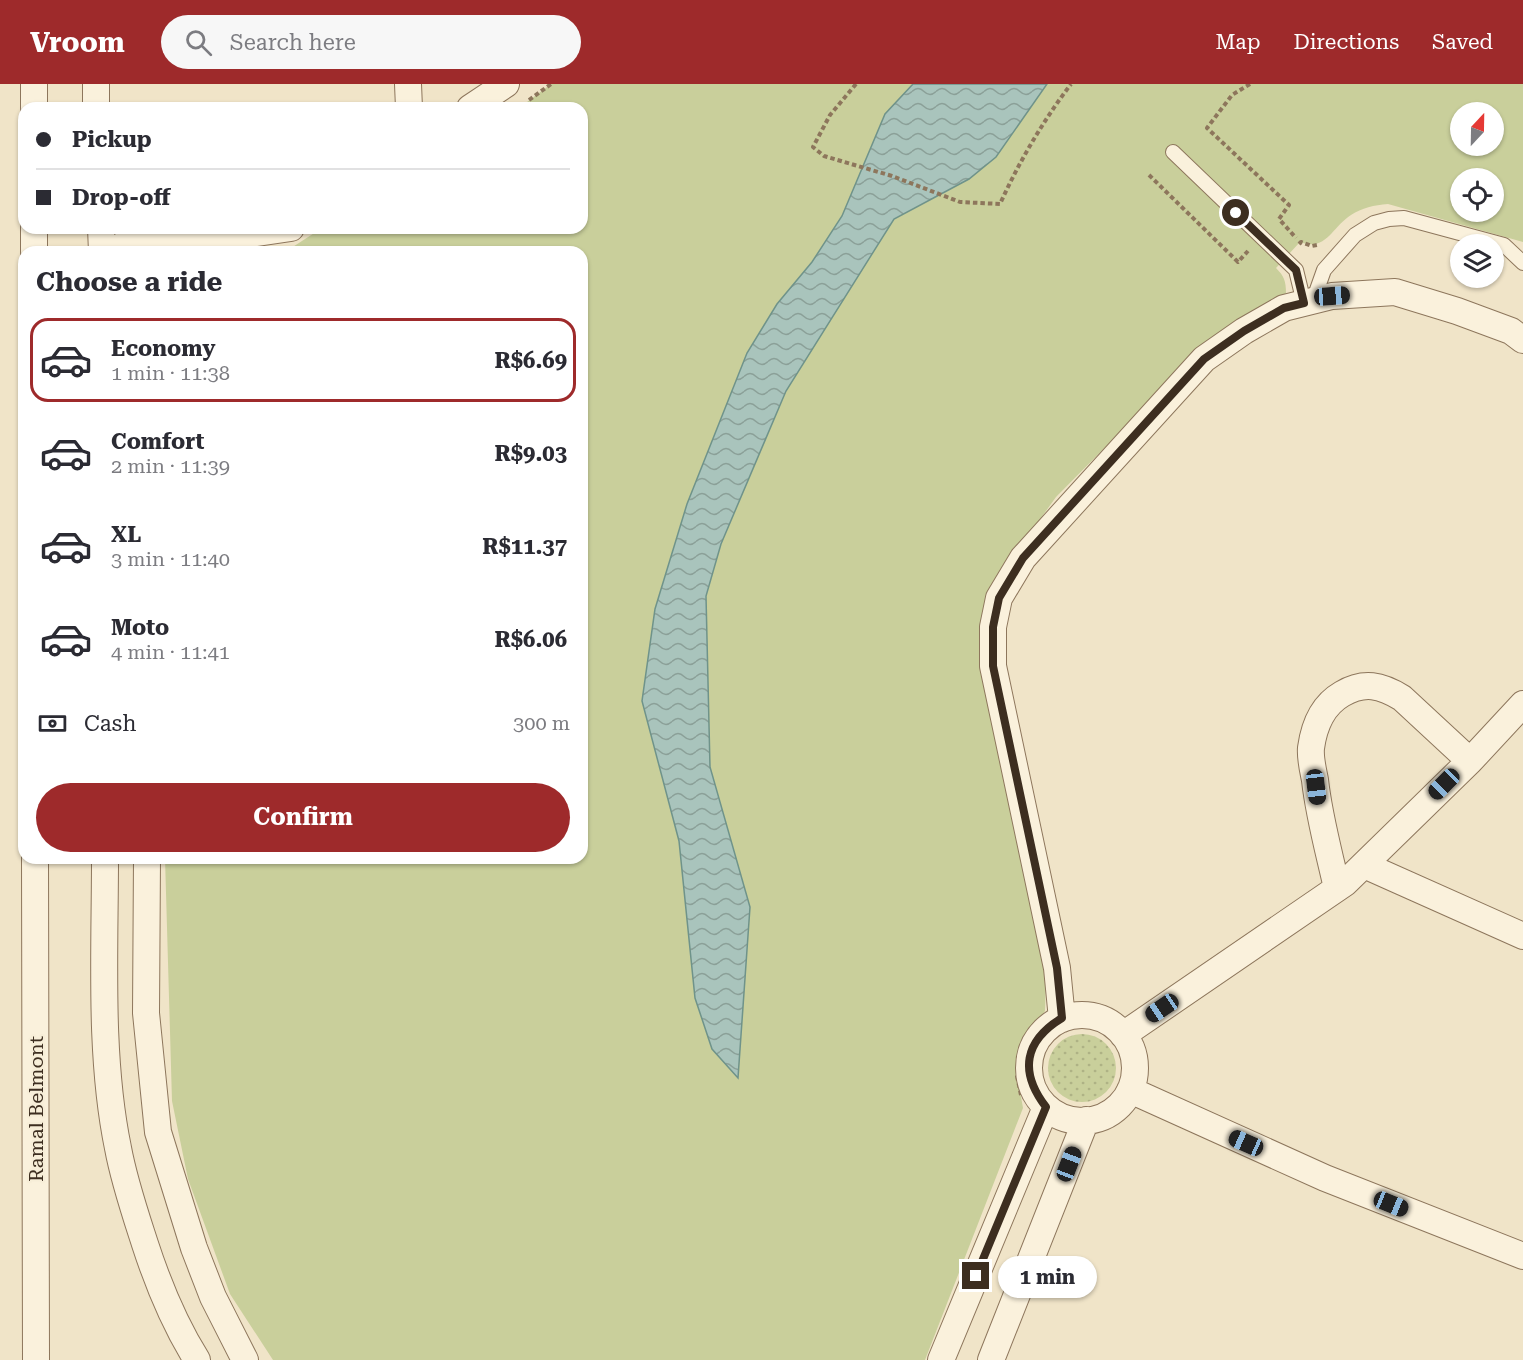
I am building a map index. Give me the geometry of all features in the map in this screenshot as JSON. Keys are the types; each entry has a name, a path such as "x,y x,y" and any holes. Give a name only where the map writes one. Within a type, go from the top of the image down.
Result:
{"street":[{"path":"34,84 34,102"},
{"path":"96,84 96,102"},
{"path":"408,84 409,102"},
{"path":"479,102 506,84"},
{"path":"120,246 126,241 146,234"},
{"path":"150,234 175,246"},
{"path":"190,246 257,234"},
{"path":"266,246 282,234"},
{"path":"1062,1018 1057,968 993,666 993,627 999,598 1023,558 1204,359 1244,331 1284,308 1332,296 1395,292 1511,331 1523,340"},
{"path":"1337,888 1318,806 1311,750 1315,728 1324,710 1334,699 1354,687 1373,686 1390,691 1402,698 1470,761"},
{"path":"1124,1035 1337,888 1364,865 1470,761 1523,704"},
{"name":"Ramal Belmont","path":"35,864 36,1360"},
{"path":"105,864 106,1030 118,1148 154,1272 187,1344 197,1360"},
{"path":"147,864 146,1013 158,1132 194,1248 213,1297 245,1360"},
{"path":"1364,865 1523,936"},
{"path":"1079,1015 1096,1017 1111,1023 1124,1035 1132,1049 1136,1066 1127,1097 1114,1110 1098,1119 1086,1120 1061,1117 1046,1107 1035,1092 1029,1074 1030,1056 1037,1039 1048,1027 1062,1018 1079,1015"},
{"path":"1130,1090 1325,1178 1523,1256"},
{"path":"941,1360 1046,1107"},
{"path":"991,1360 1086,1120"}],"lane":[{"path":"1173,153 1296,270 1308,302"},
{"path":"1308,302 1324,270 1347,243 1364,228 1389,219 1404,218 1504,245 1523,263"}],"path":[{"path":"527,102 551,84"},
{"path":"856,84 830,115 813,147 824,156 892,176 960,202 1000,204 1013,175 1054,106 1071,84"},
{"path":"1250,84 1232,95 1207,128 1289,205 1279,219 1300,242"},
{"path":"1149,175 1238,262 1253,246"}],"green space":[{"path":"551,84 1523,84 1523,242 1504,237 1504,234 1495,234 1452,222 1504,222 1504,168 1450,168 1450,221 1388,204 1378,205 1368,207 1344,220 1323,241 1316,244 1300,242 1276,268 1284,279 1286,293 1140,412 1056,497 987,593 980,662 1046,978 1045,1011 1026,1041 1017,1075 1023,1108 925,1360 273,1360 230,1294 188,1179 172,1101 165,864 588,864 588,246 294,246 313,234 588,234 588,102 527,102"},
{"path":"1082,1034 1095,1037 1106,1044 1113,1055 1116,1068 1113,1081 1106,1092 1095,1099 1082,1102 1069,1099 1058,1092 1051,1081 1048,1068 1051,1055 1058,1044 1069,1037"}],"water":[{"path":"913,84 1047,84 996,157 969,179 894,219 786,391 721,544 706,596 710,767 750,907 738,1078 712,1049 695,998 679,841 642,701 655,609 687,504 747,353 777,304 812,262 842,216 885,114"}],"route":[{"path":"976,1276 1046,1107 1035,1092 1029,1074 1030,1056 1037,1039 1048,1027 1062,1018 1057,968 993,666 993,627 999,598 1023,558 1204,359 1244,331 1284,308 1304,303 1296,270 1236,213"}]}
